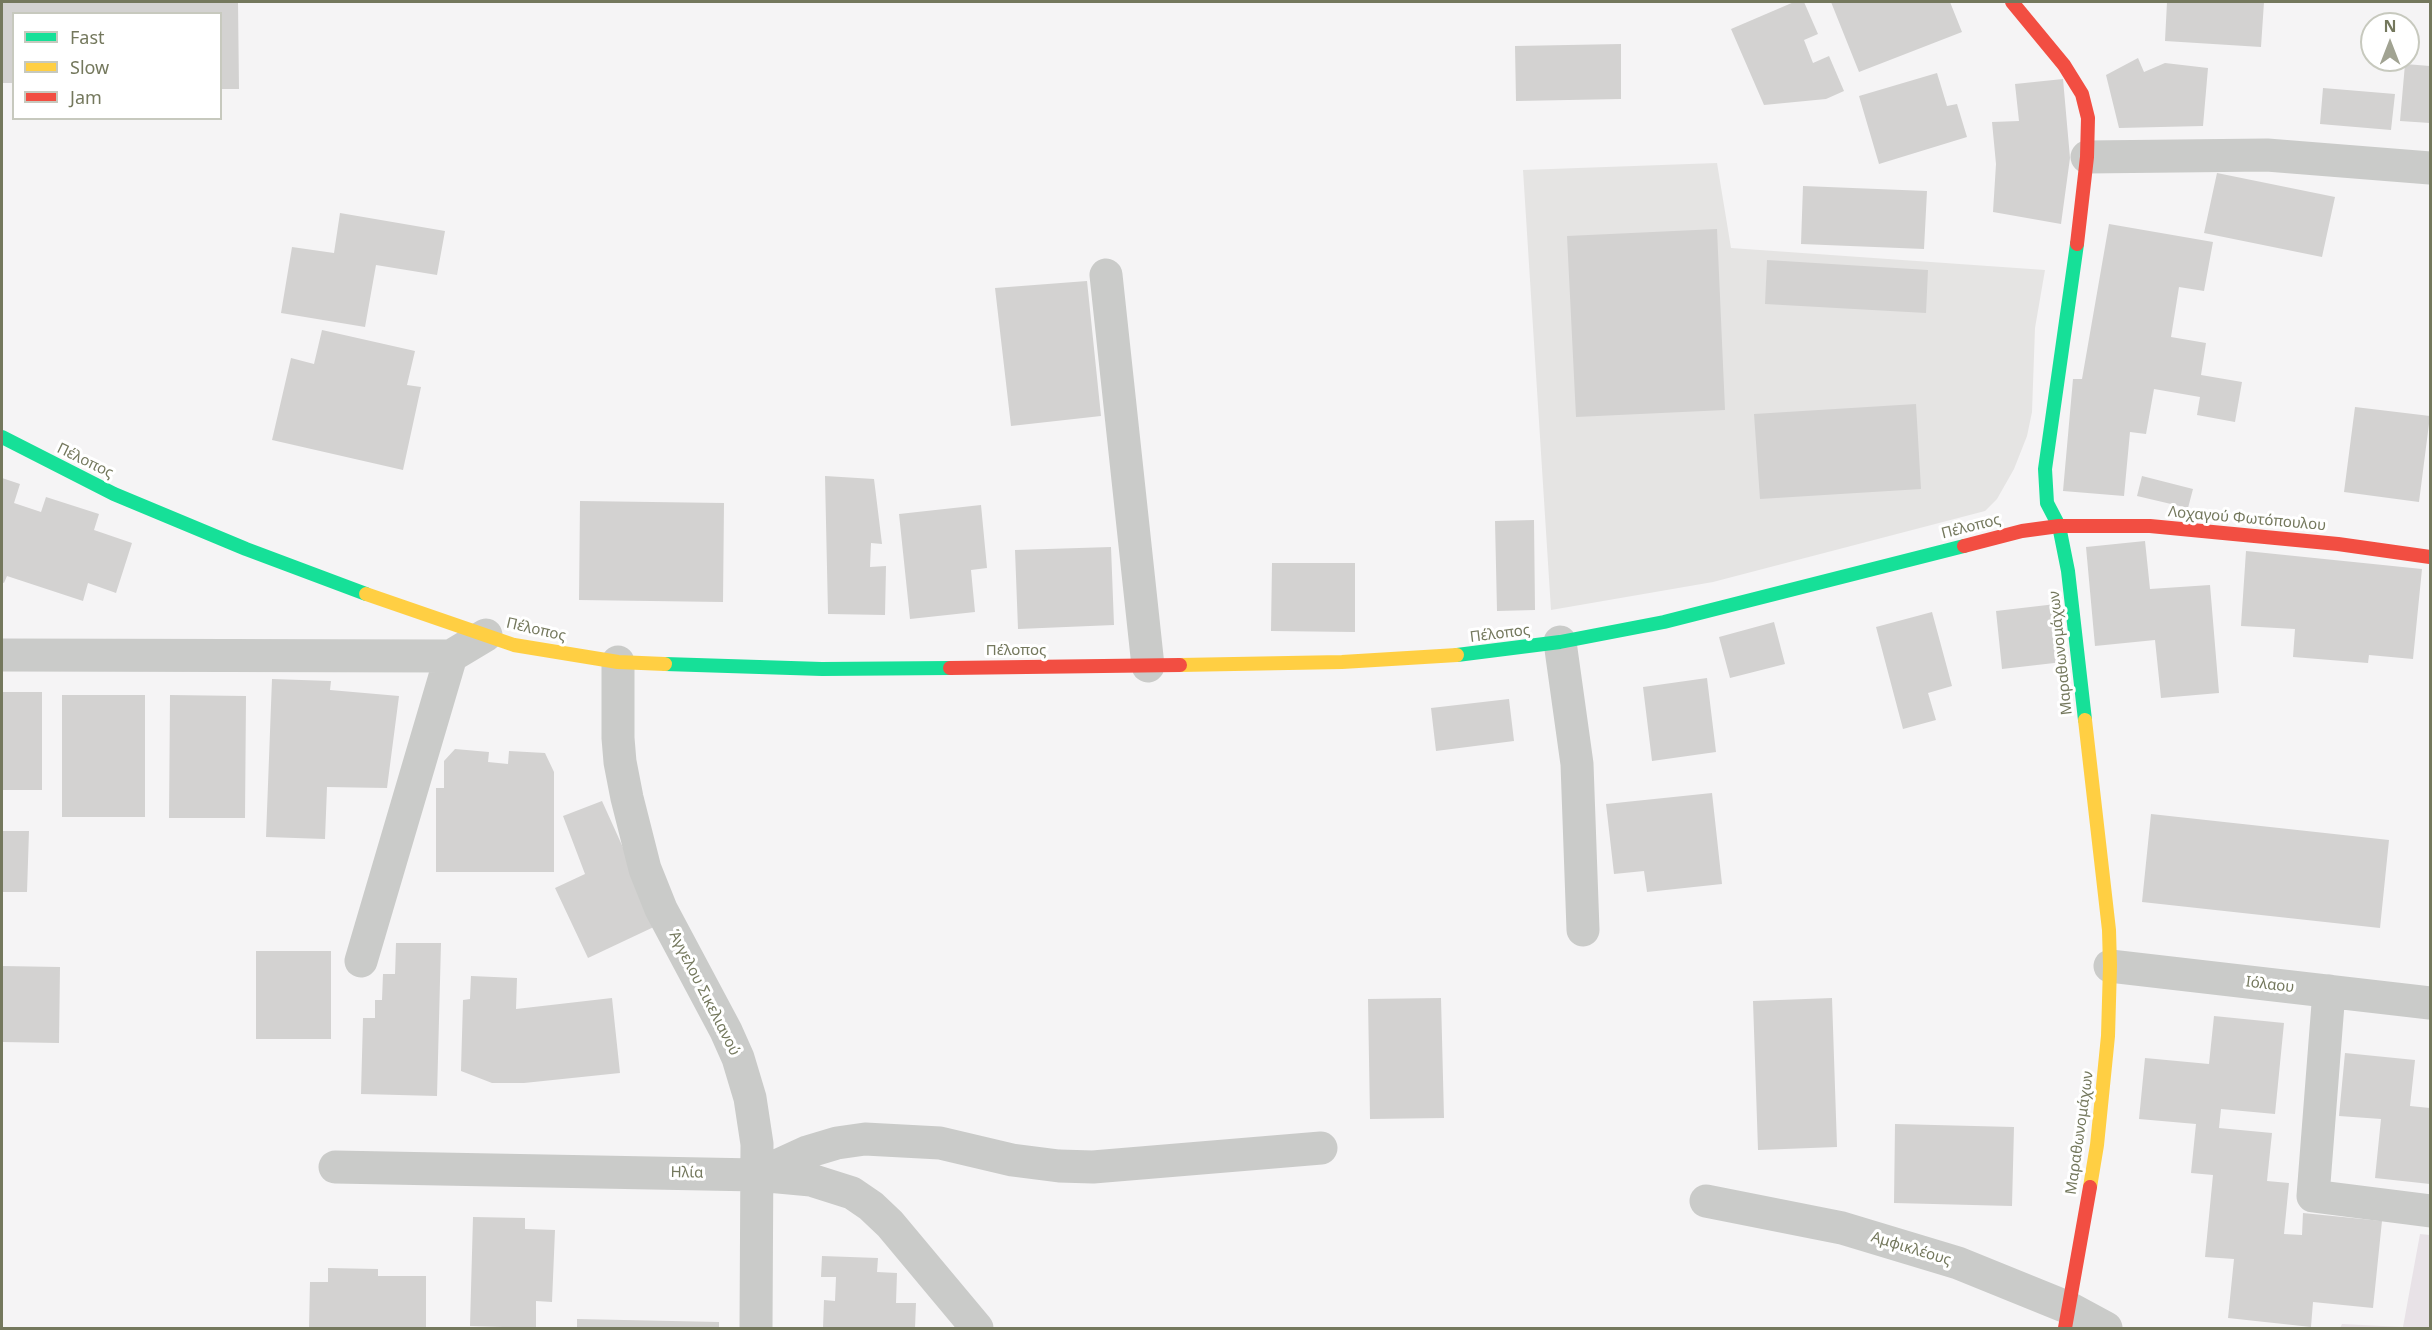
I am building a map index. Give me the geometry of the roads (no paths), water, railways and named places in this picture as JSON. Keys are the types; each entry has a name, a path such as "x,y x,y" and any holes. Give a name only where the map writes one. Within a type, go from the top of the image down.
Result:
{"street":[{"name":"Μαραθωνομάχων","path":"2012,2 2064,65 2082,94 2088,118 2087,158 2064,350 2045,468 2047,503 2059,526 2068,570 2109,930 2110,966 2108,1036 2097,1145 2067,1318"},
{"path":"2087,158 2267,155 2430,168"},
{"path":"1106,274 1148,666"},
{"name":"Πέλοπος","path":"2,437 114,494 246,549 367,595 514,645 618,662 822,669 1148,666 1342,662 1480,654 1560,642 1664,621 2022,531 2059,526"},
{"name":"Λοχαγού Φωτόπουλου","path":"2059,526 2150,526 2338,544 2430,557"},
{"path":"2,655 452,656 486,635"},
{"path":"1560,642 1577,764 1582,930"},
{"path":"361,961 452,656"},
{"name":"Άγγελου Σικελιανού","path":"618,662 620,762 645,869 661,909 738,1058 753,1117 758,1175 756,1329"},
{"name":"Ιόλαου","path":"2110,966 2430,1003"},
{"path":"2329,992 2313,1196 2430,1211"},
{"path":"758,1175 807,1152 837,1143 865,1139 940,1143 1012,1160 1082,1167 1321,1148"},
{"name":"Ηλία","path":"335,1167 758,1175 811,1180 852,1193 890,1224 977,1329"},
{"name":"Αμφικλέους","path":"1706,1201 1842,1228 1958,1263 2067,1318 2106,1329"}]}
